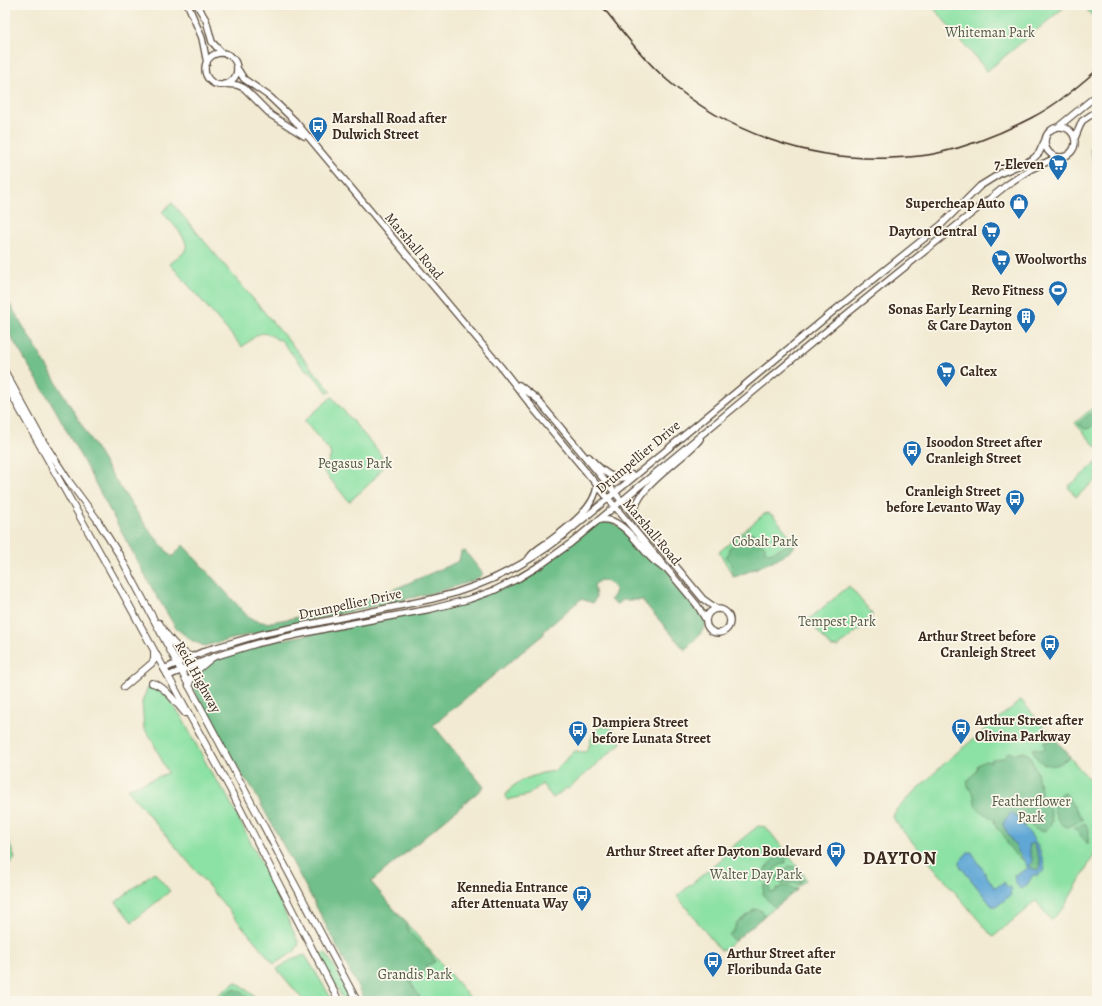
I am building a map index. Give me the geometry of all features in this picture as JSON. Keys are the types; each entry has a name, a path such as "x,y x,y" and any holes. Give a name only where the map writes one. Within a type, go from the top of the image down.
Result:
{"highway":[{"name":"Reid Highway","path":"5,372 41,438 120,556 357,1001"},
{"name":"Reid Highway","path":"5,383 229,788 339,1001"},
{"path":"120,556 130,567 160,626 180,650 191,657"},
{"path":"124,687 152,663 154,660 154,652"},
{"path":"189,686 190,680 212,657"},
{"path":"152,683 157,684 164,689 192,722"}],"main road":[{"name":"Marshall Road","path":"188,5 202,38 208,77 216,83 237,85 244,88 261,107 309,140"},
{"name":"Marshall Road","path":"197,5 206,20 212,42 222,53 234,60 244,79 270,97 295,122 697,605 706,620"},
{"path":"207,63 213,55 222,53"},
{"path":"224,84 232,80 237,68"},
{"path":"1058,127 1066,128 1073,134 1075,143 1068,155 1058,156 1050,152 1045,144 1049,131 1058,127 1097,95"},
{"path":"1074,138 1082,121 1097,111"},
{"name":"Drumpellier Drive","path":"164,669 207,650 262,634 450,594 493,579 527,561 559,539 841,305 941,225 980,186 1001,173 1034,158 1039,153 1045,140"},
{"name":"Drumpellier Drive","path":"168,676 212,657 265,641 431,609 470,599 507,584 531,572 564,549 1008,184 1030,169 1058,156"},
{"name":"Marshall Road","path":"501,368 537,400 703,599 717,609"},
{"path":"634,517 634,508 647,487 692,450 706,431"},
{"path":"570,439 584,451 597,466 612,477 626,478 641,470"},
{"path":"527,561 535,550 582,514 596,493 597,485"},
{"path":"598,520 608,520 624,529 632,536 652,560 670,573"},
{"path":"717,609 725,611 729,616 730,622 727,629 721,633 713,633 707,628 706,620 708,613 717,609"}],"green space":[{"name":"Whiteman Park","path":"931,5 1067,5 987,71"},
{"path":"1083,5 1097,5 1097,21"},
{"path":"1097,140 1097,171 1090,150"},
{"path":"172,203 331,391 328,393 309,370 305,370 280,339 278,340 263,333 256,336 242,347 170,264 181,255 186,248 186,244 181,234 162,212"},
{"path":"5,296 108,469 148,529 172,557 183,545 250,619 266,623 337,610 397,588 459,561 461,552 465,551 483,574 475,579 459,585 415,597 204,646 191,640 176,628 153,590 55,409 5,327"},
{"name":"Pegasus Park","path":"332,397 379,452 384,463 373,480 349,502 322,469 328,463 331,455 329,450 304,421"},
{"path":"1097,404 1097,448 1075,423"},
{"path":"1097,408 1097,421 1090,428 1085,429 1078,424"},
{"path":"1097,462 1097,479 1076,497 1068,487"},
{"name":"Cobalt Park","path":"768,513 775,518 789,535 794,546 791,550 777,559 734,577 719,552 764,514"},
{"path":"605,519 629,532 670,573 702,614 706,625 685,650 642,600 623,600 617,604 610,600 615,593 614,587 600,580 594,585 596,597 593,603 581,599 544,631 544,634 433,725 484,787 371,882 405,922 407,928 428,951 435,962 426,965 426,971 416,975 411,983 422,1001 365,1001 314,902 250,784 244,778 189,683 213,657 237,649 418,612 501,587 531,572 598,521"},
{"path":"747,533 754,533 758,541 765,546 765,551 770,553 788,545 790,538 794,542 794,547 776,559 734,577 732,573 732,564 726,557 729,548 736,543 741,536"},
{"name":"Tempest Park","path":"849,586 871,612 872,616 870,620 838,647 831,647 808,620"},
{"path":"155,687 166,696 181,716 213,776 225,792 272,884 299,944 294,952 274,964 127,789 168,773 150,736 144,729 142,702 147,689"},
{"name":"Featherflower Park","path":"1021,700 1097,789 1097,850 1063,909 1051,920 1036,901 993,937 897,824 893,817 896,810 948,760"},
{"path":"606,726 612,729 620,737 621,743 568,789 566,788 553,798 542,784 528,795 507,800 506,795 512,787 522,780 542,773 554,771 575,751 585,752 588,749 593,733 596,730"},
{"path":"1054,738 1070,756 1068,759 1059,764 1046,765 1036,757 1033,749 1043,750 1045,748 1044,742 1048,742"},
{"path":"1008,752 1016,754 1023,752 1028,754 1037,772 1041,797 1050,809 1052,821 1044,832 1035,829 1028,823 1024,826 1019,818 1003,825 1023,858 1021,859 1017,857 1007,844 1004,835 997,829 994,822 995,821 977,808 974,796 968,784 968,779 975,773 978,765 985,761 991,762 992,759 1004,758"},
{"path":"1065,793 1083,820 1067,827 1058,820 1052,802 1060,794"},
{"path":"1085,823 1089,830 1088,844 1074,828"},
{"name":"Walter Day Park","path":"758,826 766,827 804,875 806,880 724,950 720,950 677,896 723,858 727,851"},
{"path":"5,831 15,859 5,867"},
{"path":"1033,843 1040,862 1040,869 1037,870 1031,869 1028,864 1033,862 1029,845"},
{"path":"782,852 787,858 785,860 787,862 775,868 774,874 767,882 761,879 767,867"},
{"path":"789,866 795,867 803,879 799,884 779,882 774,879"},
{"path":"154,872 170,891 132,922 116,902"},
{"path":"764,885 769,885 770,892 776,892 777,888 781,888 782,886 793,887 795,890 798,889 775,908 763,895"},
{"path":"755,909 762,911 765,915 734,941 729,935 733,932 737,923"},
{"name":"Grandis Park","path":"397,912 473,1001 398,1001"},
{"path":"317,952 321,954 326,953 354,1001 344,1001"},
{"path":"305,955 333,1001 304,1001 277,969 294,958"},
{"path":"236,982 261,1001 210,1001"},
{"path":"230,990 238,990 254,1001 219,1001"}],"water":[{"path":"1012,812 1016,816 1036,843 1044,864 1045,870 1038,875 1033,875 1027,885 1020,889 1015,881 1014,875 1028,868 1003,825 1004,821","holes":["1033,843 1040,862 1040,869 1037,870 1031,869 1029,865 1033,862 1029,845"]},
{"path":"968,852 972,852 994,887 1004,882 1007,887 1010,887 1012,890 1010,892 1011,895 997,906 992,906 960,866 960,861"}],"railway":[{"path":"601,5 649,63 691,99 716,115 743,129 800,149 830,155 860,158 908,157 932,154 962,147 1020,124 1040,113 1065,96 1097,70"}],"place":[{"name":"Marshall Road after Dulwich Street","path":"318,143"},
{"name":"7-Eleven","path":"1058,181"},
{"name":"Supercheap Auto","path":"1019,220"},
{"name":"Dayton Central","path":"991,248"},
{"name":"Woolworths","path":"1001,276"},
{"name":"Revo Fitness","path":"1058,307"},
{"name":"Sonas Early Learning & Care Dayton","path":"1026,334"},
{"name":"Caltex","path":"946,388"},
{"name":"Isoodon Street after Cranleigh Street","path":"912,467"},
{"name":"Cranleigh Street before Levanto Way","path":"1015,516"},
{"name":"Arthur Street before Cranleigh Street","path":"1050,661"},
{"name":"Arthur Street after Olivina Parkway","path":"961,745"},
{"name":"Dampiera Street before Lunata Street","path":"578,747"},
{"name":"Arthur Street after Dayton Boulevard","path":"836,868"},
{"name":"Kennedia Entrance after Attenuata Way","path":"582,912"},
{"name":"Arthur Street after Floribunda Gate","path":"713,978"}],"district":[{"name":"DAYTON","path":"900,858"}]}
